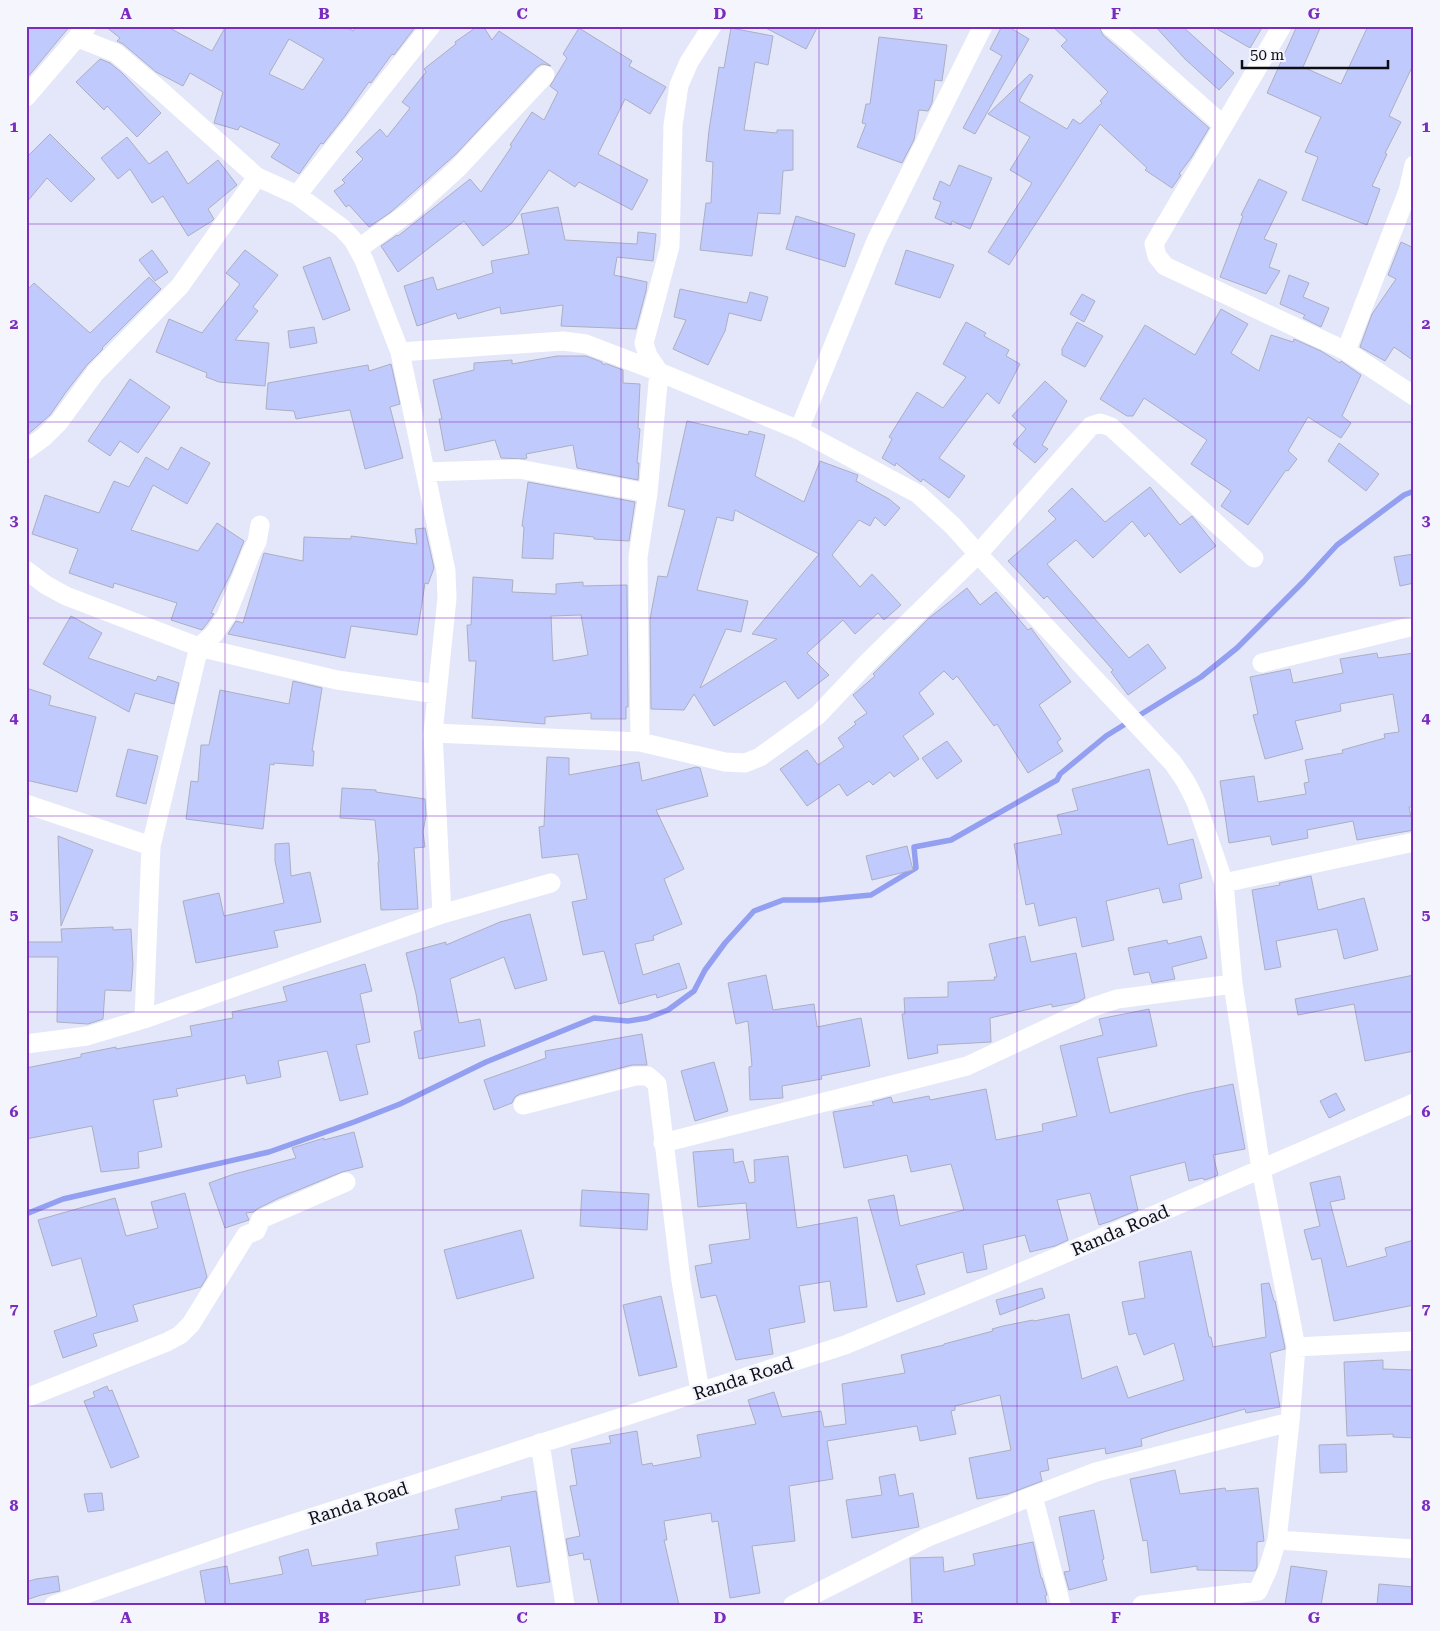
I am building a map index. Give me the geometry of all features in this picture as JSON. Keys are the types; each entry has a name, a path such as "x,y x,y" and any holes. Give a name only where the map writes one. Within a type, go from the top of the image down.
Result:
{"street":[{"path":"297,195 432,26"},
{"path":"640,742 638,557 648,492 659,372 648,356 644,343 670,246 673,125 679,85 690,62 712,26"},
{"path":"799,430 876,241 983,26"},
{"path":"1110,26 1223,125"},
{"path":"1282,26 1154,244 1157,256 1165,266 1346,351 1414,396"},
{"path":"26,97 83,32 116,53 257,177 297,195 342,228 353,240 364,260 400,352 446,572 447,598 433,732 442,914"},
{"path":"358,249 412,210 458,168 545,75"},
{"path":"1346,351 1411,193 1414,165"},
{"path":"26,450 44,438 59,422 95,373 180,286 257,177"},
{"path":"400,352 563,341 586,344 799,430 918,494 954,526 1173,763 1186,782 1196,802 1224,883 1233,984 1261,1169 1296,1347 1277,1540 1257,1598 1142,1605"},
{"path":"433,732 640,742 725,762 745,763 760,758 818,715 868,662 978,554 1091,426 1100,423 1111,427 1254,558"},
{"path":"425,472 519,470 648,492"},
{"path":"144,1020 151,846 199,647 214,634 226,616 257,542 260,525"},
{"path":"26,570 46,585 66,596 199,647 337,680 437,694"},
{"path":"1262,663 1414,626"},
{"path":"26,804 151,846"},
{"path":"1224,883 1414,842"},
{"path":"26,1044 87,1036 144,1020 442,914 551,883"},
{"path":"663,1143 967,1066 1093,1007 1117,999 1233,984"},
{"path":"523,1105 634,1076 648,1076 657,1084 681,1281 700,1391"},
{"name":"Randa Road","path":"54,1605 73,1601 240,1541 845,1345 1043,1263 1414,1103"},
{"path":"26,1398 167,1342 180,1335 192,1324 246,1235 256,1231 261,1220 346,1182"},
{"path":"1296,1347 1414,1341"},
{"path":"797,1604 928,1537 1096,1472 1290,1422"},
{"path":"540,1443 564,1605"},
{"path":"1033,1496 1061,1605"},
{"path":"1277,1540 1414,1549"}],"building":[{"path":"26,26 70,26 26,79"},
{"path":"105,26 166,26 212,51 226,26 345,26 353,31 357,26 416,26 371,83 369,82 299,174 271,157 280,144 240,126 238,130 214,123 223,92 190,73 183,86 156,72 117,41 120,38","holes":["289,39 324,59 303,90 269,74"]},
{"path":"478,26 483,26 492,40 499,31 551,66 542,64 537,67 457,153 391,212 369,227 349,205 346,207 334,191 345,183 342,180 363,159 356,152 380,129 387,137 410,108 402,102 426,72 424,69 456,44 455,42"},
{"path":"762,26 818,26 806,49"},
{"path":"1002,26 1007,26 1029,39 975,134 963,128 1002,56 990,49"},
{"path":"1052,26 1099,26 1103,35 1209,128 1172,188 1145,170 1147,168 1100,124 1009,265 988,252 1032,183 1010,170 1030,137 988,114 1030,74 1033,76 1019,101 1067,129 1073,119 1080,124 1102,103 1100,101 1108,92 1061,46 1067,40"},
{"path":"1155,26 1182,26 1234,73 1219,90 1185,59"},
{"path":"1212,26 1263,26 1250,48"},
{"path":"1297,26 1321,26 1303,67 1341,84 1368,26 1414,26 1414,63 1389,116 1401,122 1385,153 1387,154 1372,186 1380,189 1367,225 1302,200 1318,157 1305,152 1321,117 1267,93"},
{"path":"579,28 632,61 629,66 666,87 650,114 625,99 598,154 648,180 632,210 579,182 575,187 549,170 512,223 483,246 464,221 398,272 381,246 398,236 470,179 481,192 532,112 544,120 558,92 550,86 567,58 563,54"},
{"path":"731,28 773,36 768,65 755,62 744,130 777,133 777,130 793,130 793,170 783,171 780,214 758,213 752,256 700,250 706,203 711,203 713,162 706,161 709,130 719,67 724,68"},
{"path":"879,37 947,45 942,81 935,80 932,103 928,111 919,110 914,140 902,163 857,147 866,124 862,123 866,104 870,104"},
{"path":"100,59 110,63 121,72 161,113 137,137 107,106 104,110 76,82"},
{"path":"50,134 95,179 71,202 47,178 26,203 26,158"},
{"path":"127,137 149,164 167,151 188,184 218,160 237,185 208,209 214,219 188,236 163,196 152,203 130,169 118,179 101,158"},
{"path":"959,165 992,178 970,229 952,221 951,225 935,218 941,202 933,199 940,181 950,186"},
{"path":"1259,179 1287,192 1264,239 1277,244 1269,267 1280,271 1266,294 1220,277 1243,216 1241,215"},
{"path":"558,207 565,240 637,244 638,232 656,234 653,261 617,257 614,275 647,282 636,329 561,326 563,305 501,314 500,307 458,319 456,313 417,326 404,286 433,277 437,290 493,273 491,261 529,254 521,214"},
{"path":"796,216 855,234 845,267 786,249"},
{"path":"1401,242 1414,248 1414,361 1394,347 1385,361 1360,347 1372,314 1396,279 1388,275"},
{"path":"152,250 168,272 155,281 139,260"},
{"path":"245,250 278,275 253,307 258,311 235,340 269,343 265,386 219,382 206,377 207,373 156,352 169,319 202,333 240,284 226,273"},
{"path":"906,250 954,265 940,298 895,284"},
{"path":"330,257 350,310 323,320 303,267"},
{"path":"1289,275 1309,283 1303,297 1329,308 1321,327 1303,318 1305,315 1280,304"},
{"path":"149,277 161,289 102,348 50,415 26,436 26,291 34,283 90,333"},
{"path":"680,289 747,303 750,292 768,297 761,321 729,313 725,331 708,365 673,349 686,320 674,317"},
{"path":"1082,294 1095,301 1084,322 1070,314"},
{"path":"1221,309 1248,324 1231,353 1259,371 1271,335 1293,342 1294,339 1321,351 1340,363 1341,361 1361,375 1342,416 1351,423 1341,438 1308,417 1288,451 1297,459 1288,471 1286,470 1248,525 1221,506 1231,491 1191,464 1207,440 1144,398 1133,416 1127,416 1100,399 1145,325 1195,355"},
{"path":"966,322 986,333 984,336 1009,350 1006,356 1020,364 999,404 987,393 939,458 965,476 949,498 923,479 921,482 896,463 895,466 882,458 892,439 889,437 917,392 943,408 966,377 943,364"},
{"path":"1077,322 1103,336 1085,367 1062,355 1062,349"},
{"path":"314,327 317,343 290,348 288,331"},
{"path":"557,356 586,356 602,362 602,364 623,370 623,383 640,384 638,480 577,468 573,445 526,454 527,458 525,459 501,458 495,440 445,451 439,419 442,419 433,380 474,370 474,363 512,360 512,364"},
{"path":"391,364 400,404 390,407 403,458 365,469 350,410 296,419 294,411 266,409 268,383 368,365 369,371"},
{"path":"130,379 170,407 138,453 120,441 110,456 88,441"},
{"path":"1045,381 1067,401 1042,445 1048,449 1035,463 1013,444 1026,429 1012,416"},
{"path":"687,421 748,435 749,431 765,435 755,476 804,502 820,461 858,475 856,481 889,499 900,508 885,526 875,517 870,526 859,520 832,555 860,587 872,574 901,605 884,620 878,613 855,634 843,620 807,653 829,675 798,699 785,681 714,726 694,694 684,710 651,709 650,619 658,576 667,577 685,510 668,506","holes":["735,510 819,554 752,634 777,639 700,688 726,629 741,632 748,601 697,590 717,517 733,521"]},
{"path":"1339,443 1379,474 1366,491 1328,461"},
{"path":"181,447 210,463 187,504 153,485 131,530 198,551 217,523 244,541 231,573 211,613 214,614 202,630 171,620 177,603 114,583 113,588 69,573 78,549 32,534 45,495 99,513 114,481 129,487 146,457 168,470"},
{"path":"528,482 635,502 629,541 594,539 594,537 554,533 553,559 522,558 524,527 522,526"},
{"path":"1150,487 1180,525 1192,516 1216,546 1180,573 1149,533 1145,537 1132,521 1093,558 1076,540 1047,564 1129,658 1148,644 1166,668 1128,695 1111,672 1113,670 1047,596 1044,599 1008,561 1056,519 1048,511 1072,488 1105,522"},
{"path":"425,528 434,568 428,584 425,583 417,635 351,626 345,658 228,634 236,621 243,623 264,553 303,561 304,537 351,539 351,536 417,544 415,529"},
{"path":"1414,554 1414,583 1400,586 1394,557"},
{"path":"473,577 513,580 512,592 556,594 556,584 583,582 583,586 627,585 628,707 626,707 626,719 591,719 591,713 545,717 545,724 472,718 476,661 469,661 467,625 471,625","holes":["581,615 588,655 553,661 551,616"]},
{"path":"967,588 980,605 996,592 1028,630 1031,628 1071,682 1039,705 1061,739 1057,742 1063,751 1028,773 997,724 994,726 957,676 953,680 944,671 919,693 934,714 903,736 919,759 894,777 890,772 873,785 869,781 847,796 839,784 807,806 780,769 807,750 818,765 844,747 838,738 856,724 854,722 867,713 853,695 875,676 873,674 929,618"},
{"path":"71,616 102,633 88,658 156,681 158,676 179,683 174,704 135,693 129,712 43,664"},
{"path":"1377,653 1378,658 1414,653 1414,807 1409,807 1414,830 1357,840 1353,821 1307,830 1308,838 1272,845 1270,836 1229,843 1220,781 1254,776 1258,802 1306,794 1304,783 1309,782 1305,760 1343,753 1342,750 1385,738 1384,734 1399,732 1393,694 1340,704 1341,711 1295,721 1303,749 1265,759 1253,715 1258,714 1250,677 1290,669 1293,683 1343,673 1340,659"},
{"path":"293,681 322,688 312,751 314,751 313,766 270,764 263,829 186,819 191,781 198,782 201,745 209,745 220,690 289,704"},
{"path":"26,688 51,696 49,705 96,717 77,792 26,780"},
{"path":"947,741 962,761 937,779 922,758"},
{"path":"128,749 158,756 146,804 116,796"},
{"path":"547,757 569,758 569,775 639,762 642,781 696,767 700,768 708,796 656,810 684,869 664,879 682,924 653,936 654,940 635,944 643,975 679,963 687,988 657,998 656,994 619,1004 604,951 583,955 572,902 587,899 578,854 542,858 539,827 544,826"},
{"path":"1149,769 1168,845 1193,839 1202,878 1179,884 1182,899 1163,903 1159,888 1106,901 1114,940 1082,947 1076,917 1039,926 1034,903 1026,905 1014,844 1062,834 1057,815 1078,810 1072,789"},
{"path":"342,788 376,790 376,792 425,799 426,815 423,832 425,847 414,848 418,909 381,910 375,820 340,818"},
{"path":"58,836 93,850 61,926"},
{"path":"289,843 291,876 310,872 321,922 274,931 278,947 196,963 183,901 219,893 224,916 284,903 275,861 275,844"},
{"path":"907,846 913,870 872,880 866,856"},
{"path":"1311,876 1318,910 1364,898 1378,950 1344,959 1337,929 1276,941 1281,967 1265,970 1252,890 1280,885 1279,883"},
{"path":"530,914 547,980 515,989 504,957 450,979 459,1023 480,1019 485,1046 419,1059 414,1032 422,1030 406,953 446,942 446,945 500,922"},
{"path":"113,927 113,930 131,929 133,965 131,991 105,990 103,1019 88,1024 57,1022 58,957 26,957 26,942 62,942 61,929"},
{"path":"1025,936 1031,962 1076,953 1085,998 1078,1002 1052,1007 1052,1004 990,1018 991,1042 937,1045 938,1053 908,1059 902,1014 905,1014 904,998 948,997 948,982 995,980 994,977 997,977 989,944"},
{"path":"1201,936 1207,958 1172,967 1175,979 1152,983 1149,972 1134,975 1128,948 1167,940 1168,944"},
{"path":"365,964 372,991 360,994 370,1042 356,1045 368,1094 340,1101 327,1051 278,1061 281,1077 247,1084 245,1075 176,1089 178,1096 153,1100 162,1147 138,1152 139,1168 101,1172 92,1126 26,1139 26,1068 81,1057 81,1054 116,1047 116,1049 192,1036 190,1026 233,1018 232,1012 287,1001 283,987"},
{"path":"766,975 773,1010 814,1004 817,1027 861,1018 870,1066 821,1076 822,1079 782,1086 783,1098 750,1100 749,1067 752,1066 748,1021 736,1024 728,983"},
{"path":"1414,975 1414,1051 1365,1061 1354,1004 1298,1015 1295,999"},
{"path":"1149,1009 1157,1046 1097,1058 1110,1113 1233,1084 1245,1149 1213,1155 1218,1175 1204,1180 1203,1178 1189,1181 1185,1162 1130,1176 1138,1210 1099,1225 1090,1193 1057,1200 1068,1240 1055,1246 1030,1252 1025,1235 983,1245 987,1269 967,1273 963,1252 916,1265 925,1294 897,1302 868,1200 894,1195 900,1226 964,1210 951,1164 911,1172 907,1155 844,1168 833,1112 874,1105 872,1102 891,1097 893,1103 929,1096 930,1100 986,1089 996,1140 1043,1131 1042,1124 1077,1116 1060,1046 1103,1035 1099,1019"},
{"path":"642,1034 647,1065 632,1065 520,1094 515,1097 512,1103 494,1110 484,1080 546,1058 545,1051"},
{"path":"714,1062 728,1111 695,1121 681,1071"},
{"path":"1336,1093 1345,1110 1329,1118 1320,1101"},
{"path":"354,1132 363,1167 342,1172 279,1198 254,1212 246,1213 249,1220 225,1228 209,1183 234,1174 296,1158 292,1148 324,1138 324,1140"},
{"path":"733,1149 734,1163 743,1161 749,1183 755,1182 754,1160 788,1156 797,1228 857,1217 867,1307 834,1311 830,1281 799,1286 805,1322 769,1329 773,1354 736,1360 716,1295 701,1298 695,1266 712,1263 709,1245 750,1239 746,1203 698,1207 693,1152"},
{"path":"1340,1176 1345,1199 1330,1202 1347,1267 1387,1256 1385,1248 1414,1240 1414,1305 1334,1321 1321,1258 1312,1260 1304,1230 1320,1226 1310,1183"},
{"path":"582,1190 649,1194 647,1230 580,1226"},
{"path":"185,1193 207,1277 201,1287 133,1305 138,1321 93,1334 97,1346 63,1358 54,1331 97,1316 81,1258 52,1266 38,1220 115,1198 126,1236 158,1228 151,1202"},
{"path":"521,1230 534,1278 457,1299 444,1250"},
{"path":"1191,1251 1209,1337 1211,1337 1213,1347 1266,1337 1261,1284 1269,1283 1275,1301 1285,1348 1270,1353 1280,1407 1246,1413 1245,1409 1170,1430 1141,1439 1142,1446 1106,1454 1105,1448 1047,1459 1049,1470 1040,1472 1042,1481 1008,1494 977,1499 969,1458 1011,1450 1000,1395 955,1406 955,1410 951,1411 956,1434 920,1441 917,1426 827,1441 833,1479 789,1486 795,1541 752,1546 760,1593 730,1598 718,1521 712,1522 711,1513 664,1521 667,1540 664,1540 679,1605 599,1605 590,1559 584,1560 583,1553 569,1556 566,1539 580,1536 570,1486 577,1485 571,1449 611,1443 609,1436 637,1431 642,1465 652,1463 653,1466 701,1457 697,1435 756,1424 748,1400 774,1392 782,1417 821,1411 824,1427 846,1424 842,1384 905,1373 901,1355 944,1345 993,1331 992,1329 1003,1326 1069,1314 1082,1379 1117,1366 1128,1398 1184,1380 1174,1343 1144,1355 1136,1333 1129,1335 1122,1302 1145,1298 1139,1262"},
{"path":"1042,1288 1045,1298 1000,1315 996,1300"},
{"path":"661,1296 677,1367 639,1376 623,1305"},
{"path":"1383,1360 1383,1369 1414,1370 1414,1438 1393,1437 1393,1434 1347,1436 1344,1362"},
{"path":"107,1386 109,1391 112,1390 139,1457 111,1468 84,1401 95,1397 93,1392"},
{"path":"1346,1444 1347,1472 1320,1473 1319,1445"},
{"path":"1175,1470 1180,1494 1225,1488 1226,1491 1258,1488 1264,1541 1257,1542 1257,1567 1255,1571 1197,1570 1197,1566 1151,1573 1147,1540 1143,1541 1130,1479"},
{"path":"895,1474 899,1496 913,1493 919,1527 852,1538 846,1500 882,1495 879,1477"},
{"path":"536,1491 550,1582 517,1587 510,1546 455,1556 460,1585 365,1600 366,1605 206,1605 200,1571 227,1566 230,1584 283,1574 279,1557 308,1549 312,1566 378,1555 376,1543 459,1529 455,1509 502,1500 501,1497"},
{"path":"102,1493 104,1510 88,1512 84,1494"},
{"path":"1094,1510 1107,1580 1069,1590 1064,1572 1070,1571 1059,1517"},
{"path":"1033,1542 1047,1595 1045,1596 1047,1605 912,1605 910,1558 943,1557 944,1572 975,1565 973,1554"},
{"path":"1291,1566 1327,1571 1321,1605 1285,1605"},
{"path":"58,1576 60,1591 26,1600 26,1582"},
{"path":"1379,1584 1414,1587 1414,1605 1377,1605"}],"waterway":[{"path":"26,1214 63,1199 269,1152 400,1104 486,1062 594,1018 628,1021 647,1018 668,1010 694,991 705,970 725,943 754,911 783,900 818,900 871,895 916,868 914,847 951,840 1057,780 1060,774 1106,736 1201,677 1237,648 1337,545 1404,495 1414,491"}]}
